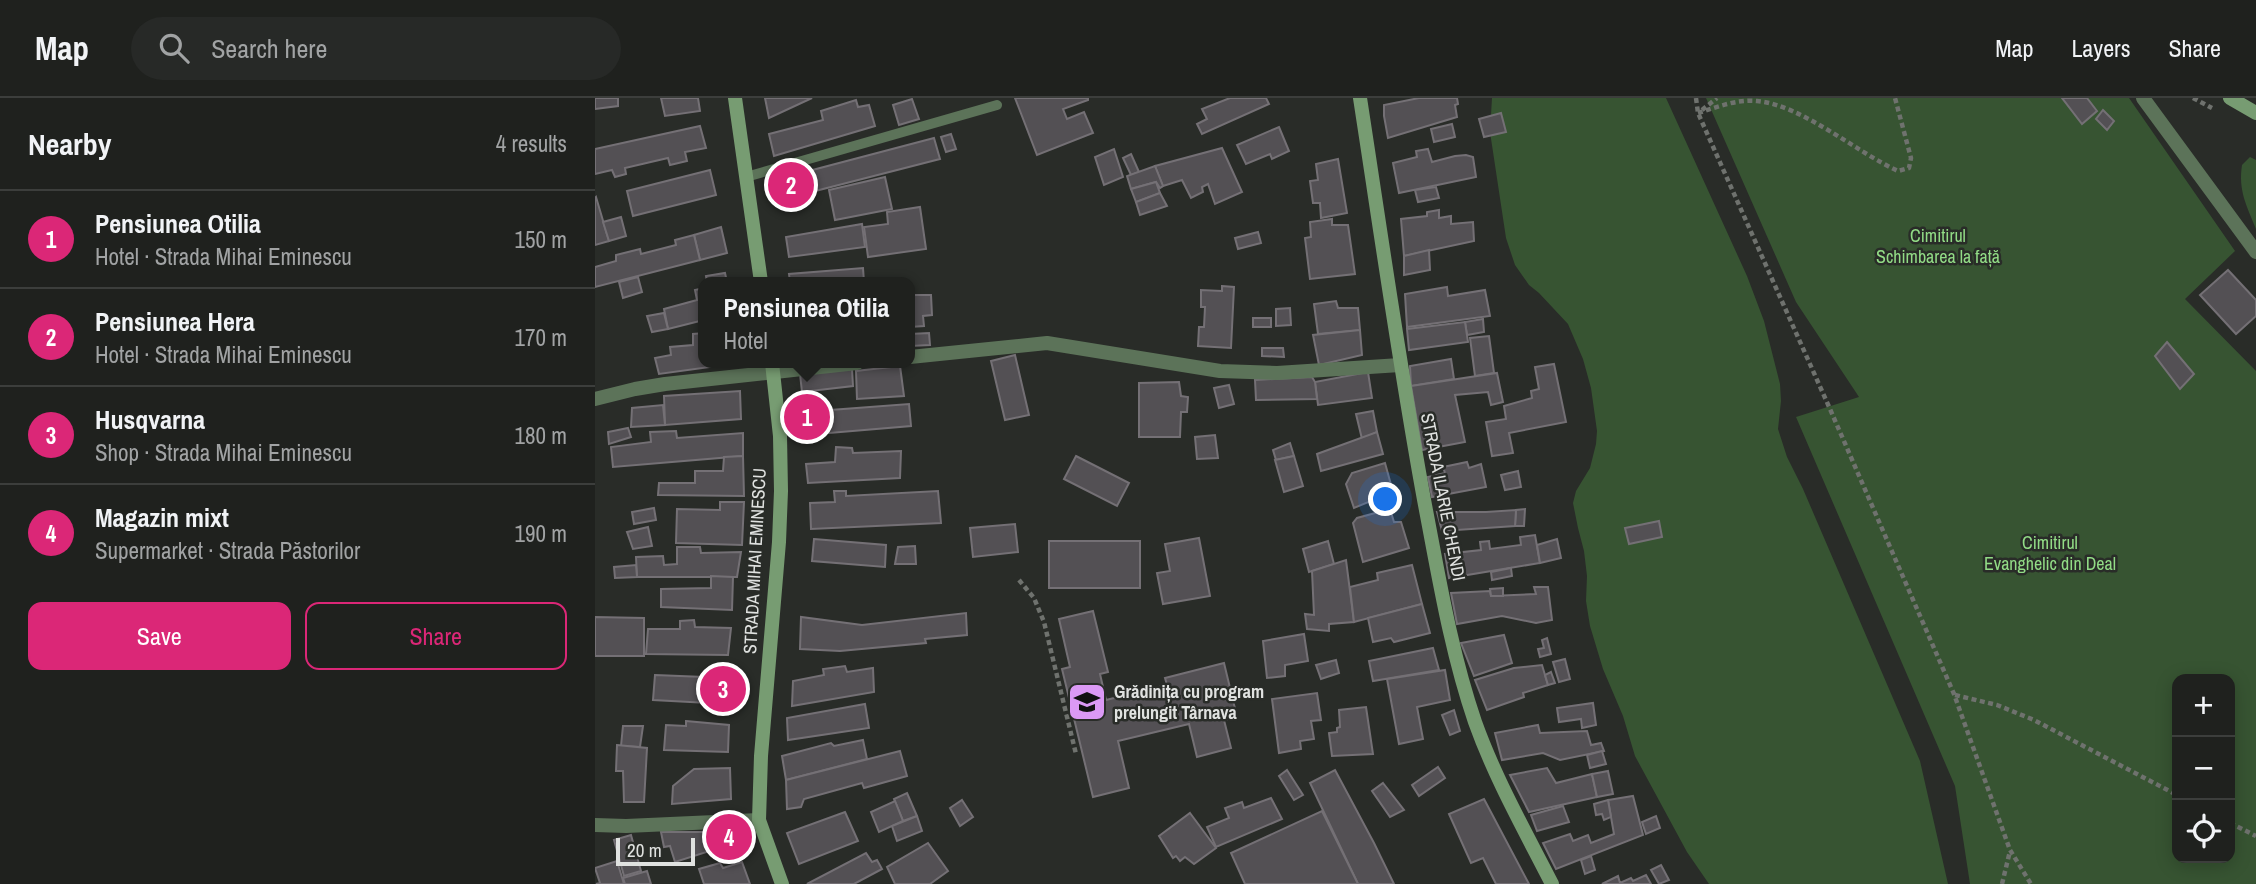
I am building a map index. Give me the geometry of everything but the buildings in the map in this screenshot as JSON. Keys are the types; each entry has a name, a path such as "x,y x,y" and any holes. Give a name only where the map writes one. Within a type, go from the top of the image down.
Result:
{"street":[{"path":"735,98 760,277"},
{"name":"STRADA ILARIE CHENDI","path":"1360,98 1400,365 1440,586 1475,720 1495,771 1552,884"},
{"path":"2143,98 2256,252"},
{"path":"2230,98 2256,112"},
{"path":"2242,98 2256,112"},
{"path":"915,356 1047,343 1220,371 1277,373 1400,365"},
{"path":"595,399 645,387 767,368"},
{"name":"STRADA MIHAI EMINESCU","path":"773,368 780,436 781,491 762,743 759,820 782,884"},
{"path":"595,825 759,820"}],"lane":[{"path":"746,177 997,105"}],"path":[{"path":"1696,98 1698,113 1831,409 1954,694 2010,850 2031,884"},
{"path":"1698,113 1717,98"},
{"path":"1698,113 1735,102 1757,101 1776,105 1818,125 1898,171 1909,168 1912,159 1895,98"},
{"path":"1019,580 1034,598 1044,622 1076,754"},
{"path":"1954,694 1997,705 2034,720 2172,792"},
{"path":"2235,826 2256,836"},
{"path":"2002,884 2010,850"}],"green space":[{"path":"1492,98 1666,98 1747,276 1764,321 1780,384 1778,429 1787,457 1920,761 1948,884 1709,884 1687,852 1635,756 1590,626 1584,551 1573,503 1576,491 1590,468 1596,444 1597,431 1591,388 1583,359 1568,324 1529,285 1515,265 1506,238 1490,132"},
{"name":"Cimitirul Evanghelic din Deal","path":"1706,98 2129,98 2235,251 2185,299 2256,371 2256,884 1970,884 1955,786 1796,417 1859,397 1796,302"},
{"path":"2250,157 2256,160 2256,229 2241,183 2242,165"}],"place":[{"name":"Pensiunea Hera","path":"791,185"},
{"name":"Pensiunea Otilia","path":"807,417"},
{"name":"Husqvarna","path":"723,689"},
{"name":"Grădinița cu program prelungit Târnava","path":"1087,702"},
{"name":"Magazin mixt","path":"729,837"}],"park label":[{"name":"Cimitirul Schimbarea la față","path":"1938,246"}]}
